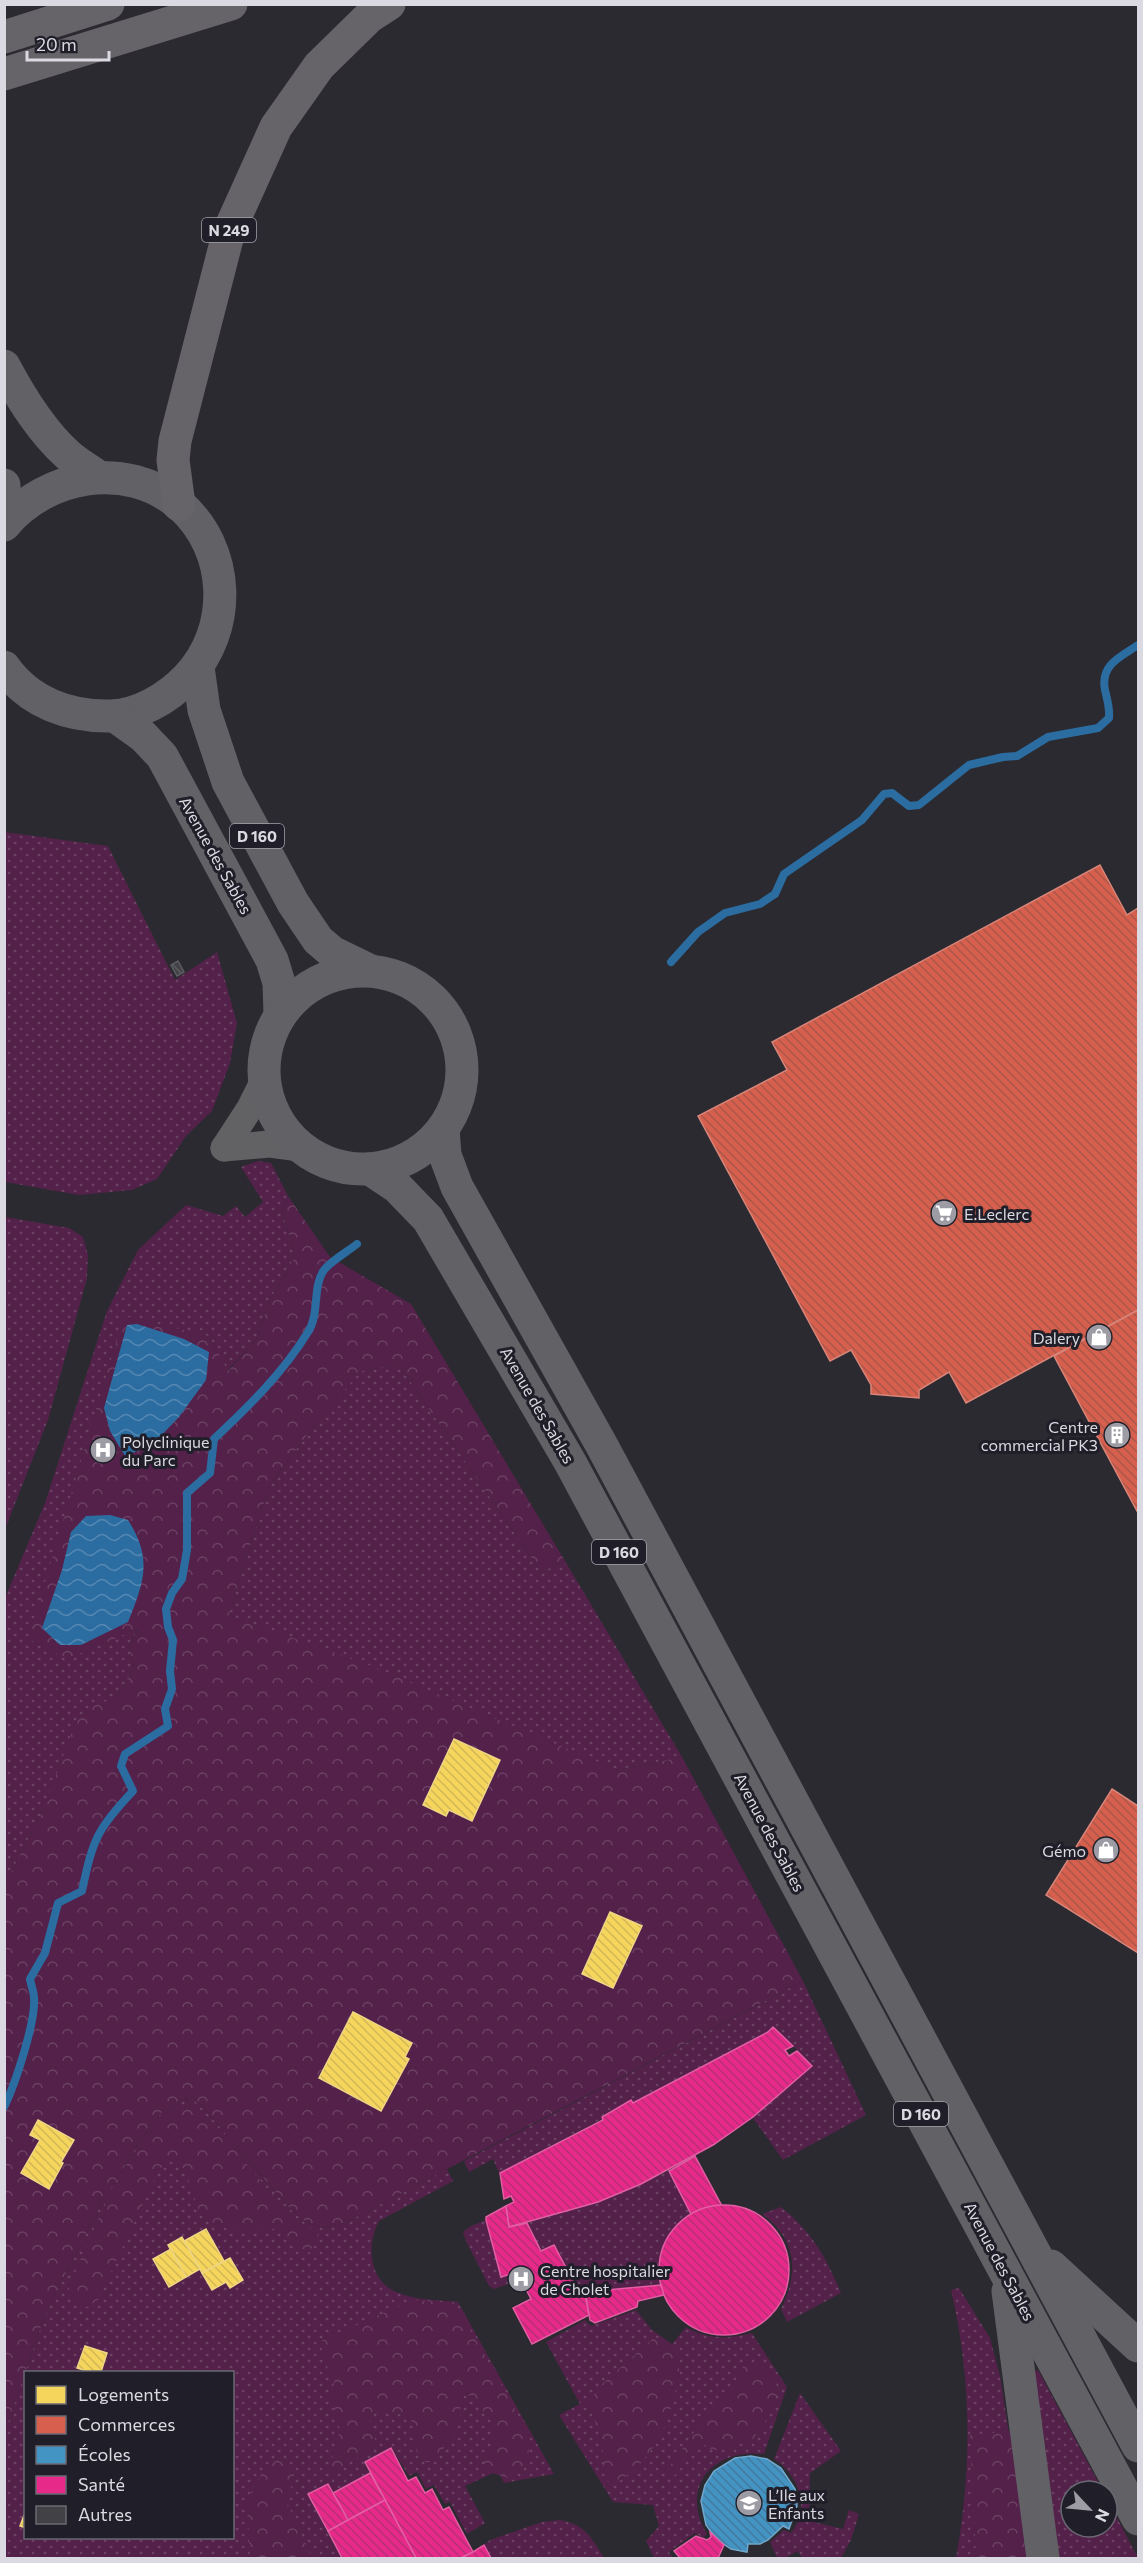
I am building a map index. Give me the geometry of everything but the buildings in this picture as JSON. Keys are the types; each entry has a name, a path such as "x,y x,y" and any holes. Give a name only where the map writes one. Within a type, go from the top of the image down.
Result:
{"highway":[{"path":"4,37 108,4"},
{"path":"4,74 231,4"},
{"name":"N 249","path":"179,504 173,460 175,441 229,231 276,127 294,101 319,66 369,17 389,4"}],"main road":[{"path":"4,366 32,413 50,437 69,457 99,477"},
{"path":"4,667 32,695 58,709 86,716 115,716 147,707 175,691 198,667 215,635 221,600 217,564 202,531 179,504 155,489 128,479 99,477 64,483 32,499 5,524"},
{"path":"4,485 5,524"},
{"name":"D 160","path":"198,667 204,710 228,782 293,903 318,940 332,952 369,970"},
{"name":"Avenue des Sables","path":"115,716 143,736 162,756 272,960 279,983 280,1014"},
{"path":"369,970 389,973 417,986 439,1005 450,1022 462,1060 461,1084 455,1107 443,1129 428,1145 411,1157 391,1166 370,1169 345,1168 321,1161 300,1148 286,1134 276,1119 263,1082 263,1058 269,1035 280,1014 297,994 318,980 343,971 369,970"},
{"name":"D 160","path":"443,1129 446,1155 457,1187 602,1444 1138,2446"},
{"name":"Avenue des Sables","path":"370,1169 397,1187 428,1219 588,1494 1138,2519"},
{"path":"1034,2251 1138,2346"},
{"path":"1006,2271 1043,2559"}],"street":[{"path":"263,1082 250,1108 224,1148 270,1144 300,1148"}],"green space":[{"path":"4,832 108,846 175,980 217,952 237,1023 230,1063 212,1111 186,1136 157,1179 132,1190 79,1195 5,1182"},
{"path":"258,1161 271,1163 288,1196 282,1210 295,1257 270,1299 256,1340 227,1371 209,1336 67,1659 138,1628 129,1647 134,1667 114,1702 43,1810 5,1884 5,1598 45,1503 107,1311 138,1250 186,1205 223,1216 236,1206 245,1217 263,1202 241,1167"},
{"path":"288,1196 330,1257 411,1304 565,1561 541,1572 399,1365 361,1371 312,1428 270,1485 229,1615 374,1667 617,1770 682,1757 803,1981 345,2223 336,2225 317,2226 293,2212 193,2096 162,2112 141,2139 101,2204 46,2312 5,2431 5,1884 43,1810 76,1721 99,1701 114,1702 134,1667 129,1647 138,1629 67,1659 28,1639 124,1316 209,1336 228,1371 256,1340 270,1299 295,1257 282,1210"},
{"path":"5,1217 69,1228 83,1237 88,1255 87,1278 48,1420 5,1529"},
{"path":"399,1365 541,1572 565,1561 682,1757 617,1770 229,1615 270,1485 312,1428 360,1371"},
{"path":"803,1981 866,2115 783,2160 753,2118 813,2066 773,2026 768,2031 633,2103 631,2100 601,2117 602,2119 499,2173 493,2159 469,2172 464,2161"},
{"path":"193,2096 293,2212 312,2224 323,2227 345,2223 447,2169 453,2181 379,2221 372,2249 375,2269 385,2285 401,2294 458,2302 554,2474 504,2483 498,2471 465,2486 485,2523 467,2534 450,2502 445,2504 434,2485 426,2489 417,2472 409,2476 391,2447 364,2462 369,2473 334,2492 328,2483 307,2494 341,2558 5,2558 5,2431 24,2376 24,2539 234,2539 234,2371 26,2371 46,2312 101,2204 141,2139 162,2112"},
{"path":"193,2101 289,2214 319,2235 309,2253 275,2229 243,2231 220,2227 200,2215 185,2169 170,2161 159,2170 98,2300 87,2307 69,2299 69,2287 98,2220 134,2152 164,2115"},
{"path":"669,2171 691,2214 675,2228 665,2245 660,2264 661,2285 579,2292 554,2245 541,2251 527,2223 598,2202"},
{"path":"781,2207 792,2216 817,2246 841,2293 787,2322 781,2309 791,2282 791,2257 782,2234 762,2214"},
{"path":"486,2220 501,2277 507,2275 508,2284 494,2289 489,2286 463,2232"},
{"path":"959,2288 990,2338 1000,2376 1028,2558 956,2558 967,2458 963,2357 951,2290"},
{"path":"413,2300 455,2303 526,2429 530,2463 512,2479 485,2471 483,2454 493,2444 494,2425 472,2396 461,2395 460,2419 451,2441 431,2462 420,2462 413,2439 416,2426 412,2421 396,2413 372,2412 369,2425 378,2446 332,2472 329,2470 340,2430 330,2397 335,2378 323,2361 321,2341"},
{"path":"636,2310 652,2330 672,2344 686,2327 702,2334 718,2337 752,2333 787,2387 764,2454 730,2457 716,2464 706,2474 699,2486 697,2501 699,2517 707,2534 703,2538 695,2533 669,2552 673,2558 654,2558 646,2541 659,2526 653,2505 613,2502 559,2415 580,2404 546,2342 585,2320 591,2326"},
{"path":"655,2337 667,2343 680,2359 669,2414 653,2447 642,2462 612,2486 605,2474 600,2435 587,2404 601,2385"},
{"path":"745,2363 759,2363 772,2376 777,2386 776,2400 764,2423 751,2442 714,2451 705,2445 698,2446 674,2476 670,2476 667,2470 712,2407 727,2396"},
{"path":"1038,2370 1097,2479 1059,2479 1059,2539 1119,2539 1119,2522 1138,2558 1057,2558 1030,2373"},
{"path":"800,2393 841,2451 810,2473 809,2521 843,2529 849,2510 859,2514 851,2540 841,2558 802,2558 798,2551 785,2558 777,2558 770,2542 784,2530 791,2533 800,2514 801,2503 796,2483 783,2466 774,2459"},
{"path":"1010,2431 1030,2558 976,2558 970,2435"},
{"path":"273,2460 284,2460 294,2469 294,2482 285,2498 312,2558 250,2558 247,2500 265,2467"},
{"path":"560,2520 576,2525 587,2533 604,2558 592,2558 591,2556 587,2558 491,2558 484,2545 490,2540 542,2522"}],"water":[{"path":"137,1324 184,1339 209,1352 206,1380 179,1417 152,1445 125,1456 110,1431 104,1408 127,1325"},
{"path":"110,1515 128,1520 141,1547 142,1582 134,1608 128,1622 81,1645 60,1645 42,1628 62,1570 71,1532 86,1516"}],"waterway":[{"path":"671,962 698,932 725,913 760,904 775,894 784,874 862,820 884,794 892,793 909,806 919,805 969,765 1017,756 1048,737 1098,728 1109,718 1104,681 1108,668 1118,658 1138,645"},
{"path":"4,2107 19,2069 32,2022 34,1993 30,1979 45,1953 58,1903 82,1891 98,1836 111,1815 133,1791 121,1766 125,1754 168,1726 165,1709 172,1689 170,1671 173,1640 168,1627 166,1609 172,1593 182,1579 187,1550 187,1493 210,1473 214,1439 276,1375 308,1332 314,1317 318,1284 324,1270 335,1259 357,1244"}],"place":[{"name":"E.Leclerc","path":"944,1213"},
{"name":"Dalery","path":"1099,1337"},
{"name":"Centre commercial PK3","path":"1117,1435"},
{"name":"Polyclinique du Parc","path":"103,1450"},
{"name":"Gémo","path":"1106,1850"},
{"name":"Centre hospitalier de Cholet","path":"521,2279"},
{"name":"L’Ile aux Enfants","path":"749,2503"}]}
